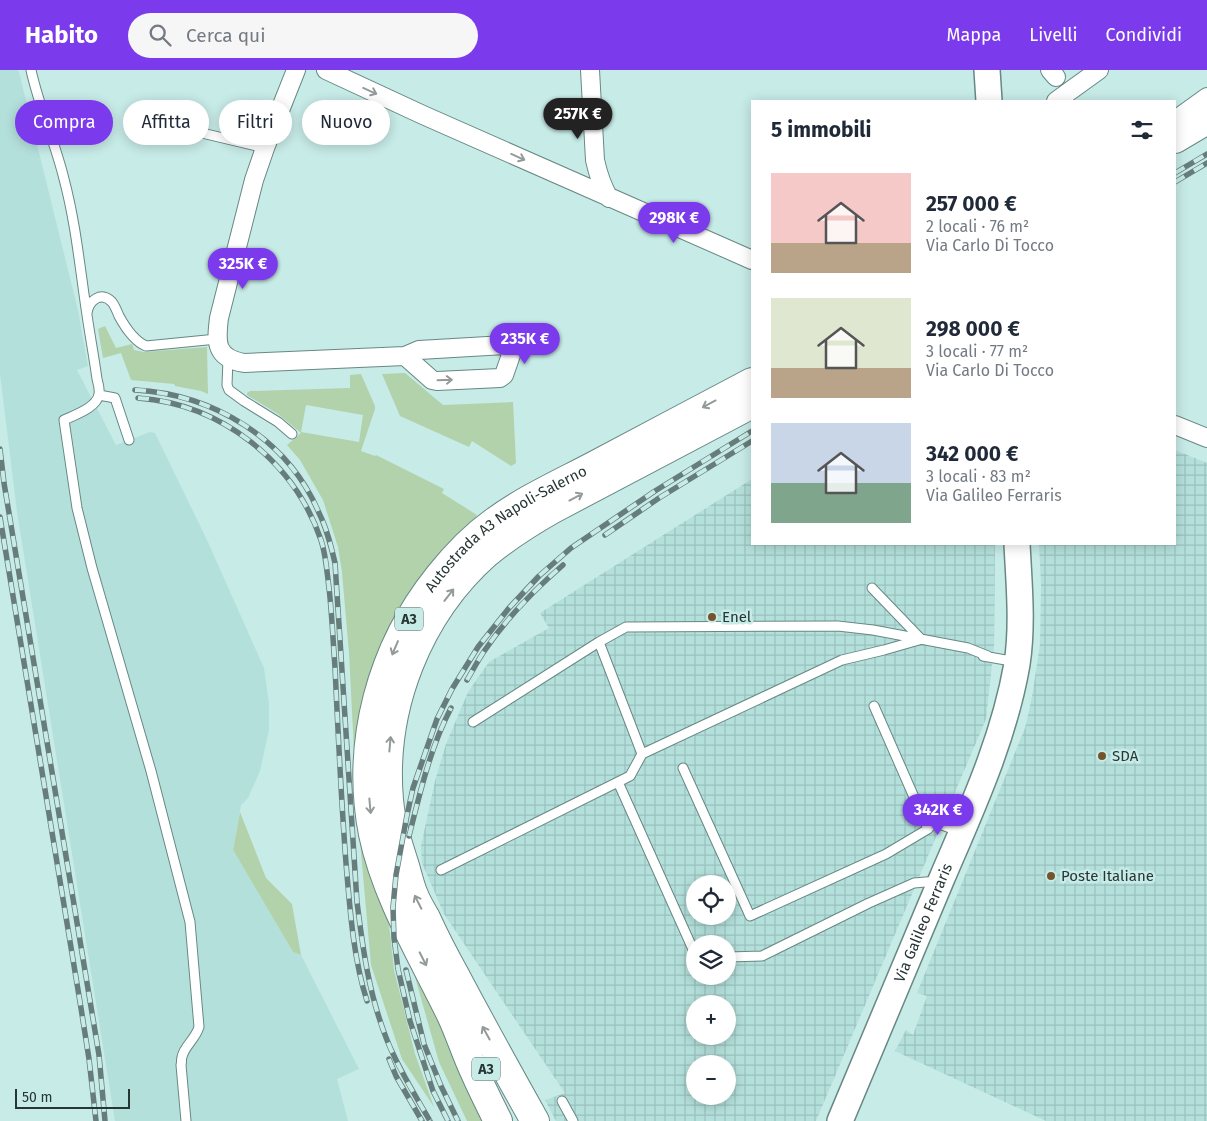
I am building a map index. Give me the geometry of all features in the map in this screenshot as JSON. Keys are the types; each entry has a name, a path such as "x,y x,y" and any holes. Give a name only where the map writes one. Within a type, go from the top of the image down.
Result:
{"highway":[{"path":"1176,138 1207,120"},
{"path":"1176,154 1207,136"},
{"name":"Autostrada A3 Napoli-Salerno","path":"463,1013 390,890 377,848 370,814 369,738 380,686 395,647 419,602 433,583 478,534 495,521 517,507 751,383"},
{"name":"Autostrada A3 Napoli-Salerno","path":"463,1013 441,949 414,895 395,836 392,820 388,783 393,719 398,696 415,651 438,609 453,590 487,554 504,540 553,509 751,405"},
{"name":"A3","path":"463,1013 475,1073 498,1121"},
{"name":"A3","path":"463,1013 485,1067 516,1121"},
{"name":"A3","path":"463,1013 535,1121"}],"main road":[{"path":"987,70 989,100"},
{"name":"Via Galileo Ferraris","path":"840,1121 962,832 1002,727 1017,662 1020,619 1017,545"}],"street":[{"path":"296,70 254,180 221,308 217,339 219,347 228,359 244,363 405,356 419,350 505,345 510,346 512,352 504,375 500,378 438,381 432,380 405,356"},
{"path":"326,70 414,111 751,260"},
{"path":"590,70 598,174 610,198"},
{"path":"1057,100 1099,70"},
{"path":"1176,119 1207,97"},
{"path":"1176,425 1207,438"}],"lane":[{"path":"31,70 65,182 78,245 86,314 99,395 94,403 86,409 64,420 77,508 96,584 151,771 190,922 199,1027 197,1034 182,1056 186,1121"},
{"path":"209,135 265,148"},
{"path":"86,314 94,299 104,297 110,300 128,329 138,341 146,346 217,339"},
{"path":"228,359 229,390 269,416 292,434"},
{"path":"99,395 115,398 129,440"},
{"path":"872,588 921,639"},
{"path":"473,722 626,627 838,626 873,630 968,648 988,656 1017,662"},
{"path":"441,870 630,776 642,754 842,660 921,639"},
{"path":"599,642 642,754"},
{"path":"874,706 928,829"},
{"path":"684,768 750,916 886,854 928,829 934,822 962,832"},
{"path":"618,782 686,935"},
{"path":"736,957 762,956 914,883 941,880"},
{"path":"562,1101 573,1121"}],"shaded area":[{"path":"0,70 18,70 26,100 15,100 15,145 37,145 78,310 88,366 77,370 116,445 150,432 155,433 207,540 264,668 269,703 269,730 260,771 248,798 241,805 233,850 293,952 301,955 359,1069 337,1079 348,1121 115,1121 17,512 0,374"},
{"path":"1176,450 1207,463 1207,1121 1046,1121 895,1051 906,1030 913,1035 927,996 917,993 1025,728 1040,644 1041,585 1039,545 1176,545"},
{"path":"751,480 751,545 995,545 994,647 986,719 816,1121 556,1121 545,1100 565,1093 444,914 422,863 421,846 435,781 446,744 468,692 489,662 549,628 540,613"}],"green space":[{"path":"105,326 116,348 132,344 134,350 144,352 207,347 208,394 175,386 174,384 131,380 121,353 103,358 98,329"},
{"path":"405,373 443,405 513,402 516,463 511,466 472,441 469,447 400,416 382,374"},
{"path":"361,374 375,406 361,451 376,455 444,489 442,493 477,515 474,521 409,596 387,906 394,970 415,1054 434,1107 402,1059 371,965 360,841 349,653 338,547 323,500 300,460 287,445 301,433 278,414 247,395 250,391 350,388 350,375","holes":["306,405 363,415 359,442 301,432"]},
{"path":"240,812 266,878 292,904 301,955 293,952 233,850"},
{"path":"413,970 449,1039 488,1121 467,1121 439,1062"}],"railway":[{"path":"1176,172 1207,154"},
{"path":"1176,181 1207,163"},
{"path":"135,390 164,393 192,401 219,411 245,425 268,443 288,463 305,487 324,525 335,563 357,902 364,955 371,989 387,1040 401,1071 430,1121"},
{"path":"138,398 169,403 198,412 225,425 250,442 273,462 293,485 309,511 321,540 331,608 346,863 351,915 358,967 367,1001"},
{"path":"448,1121 433,1091 410,1021 398,969 393,907 396,875 413,788 437,719 452,689 478,647 509,608 539,576 571,548 655,491 751,432"},
{"path":"605,535 659,498 751,442"},
{"path":"0,449 4,483 99,1055 105,1121"},
{"path":"0,517 81,1008 96,1121"},
{"path":"467,680 482,654 511,616 563,565"},
{"path":"409,836 431,755 451,708"},
{"path":"406,970 424,1044 458,1121"},
{"path":"389,1059 396,1076 422,1121"}],"place":[{"name":"Enel","path":"712,617"},
{"name":"SDA","path":"1102,756"},
{"name":"Poste Italiane","path":"1051,876"}]}
